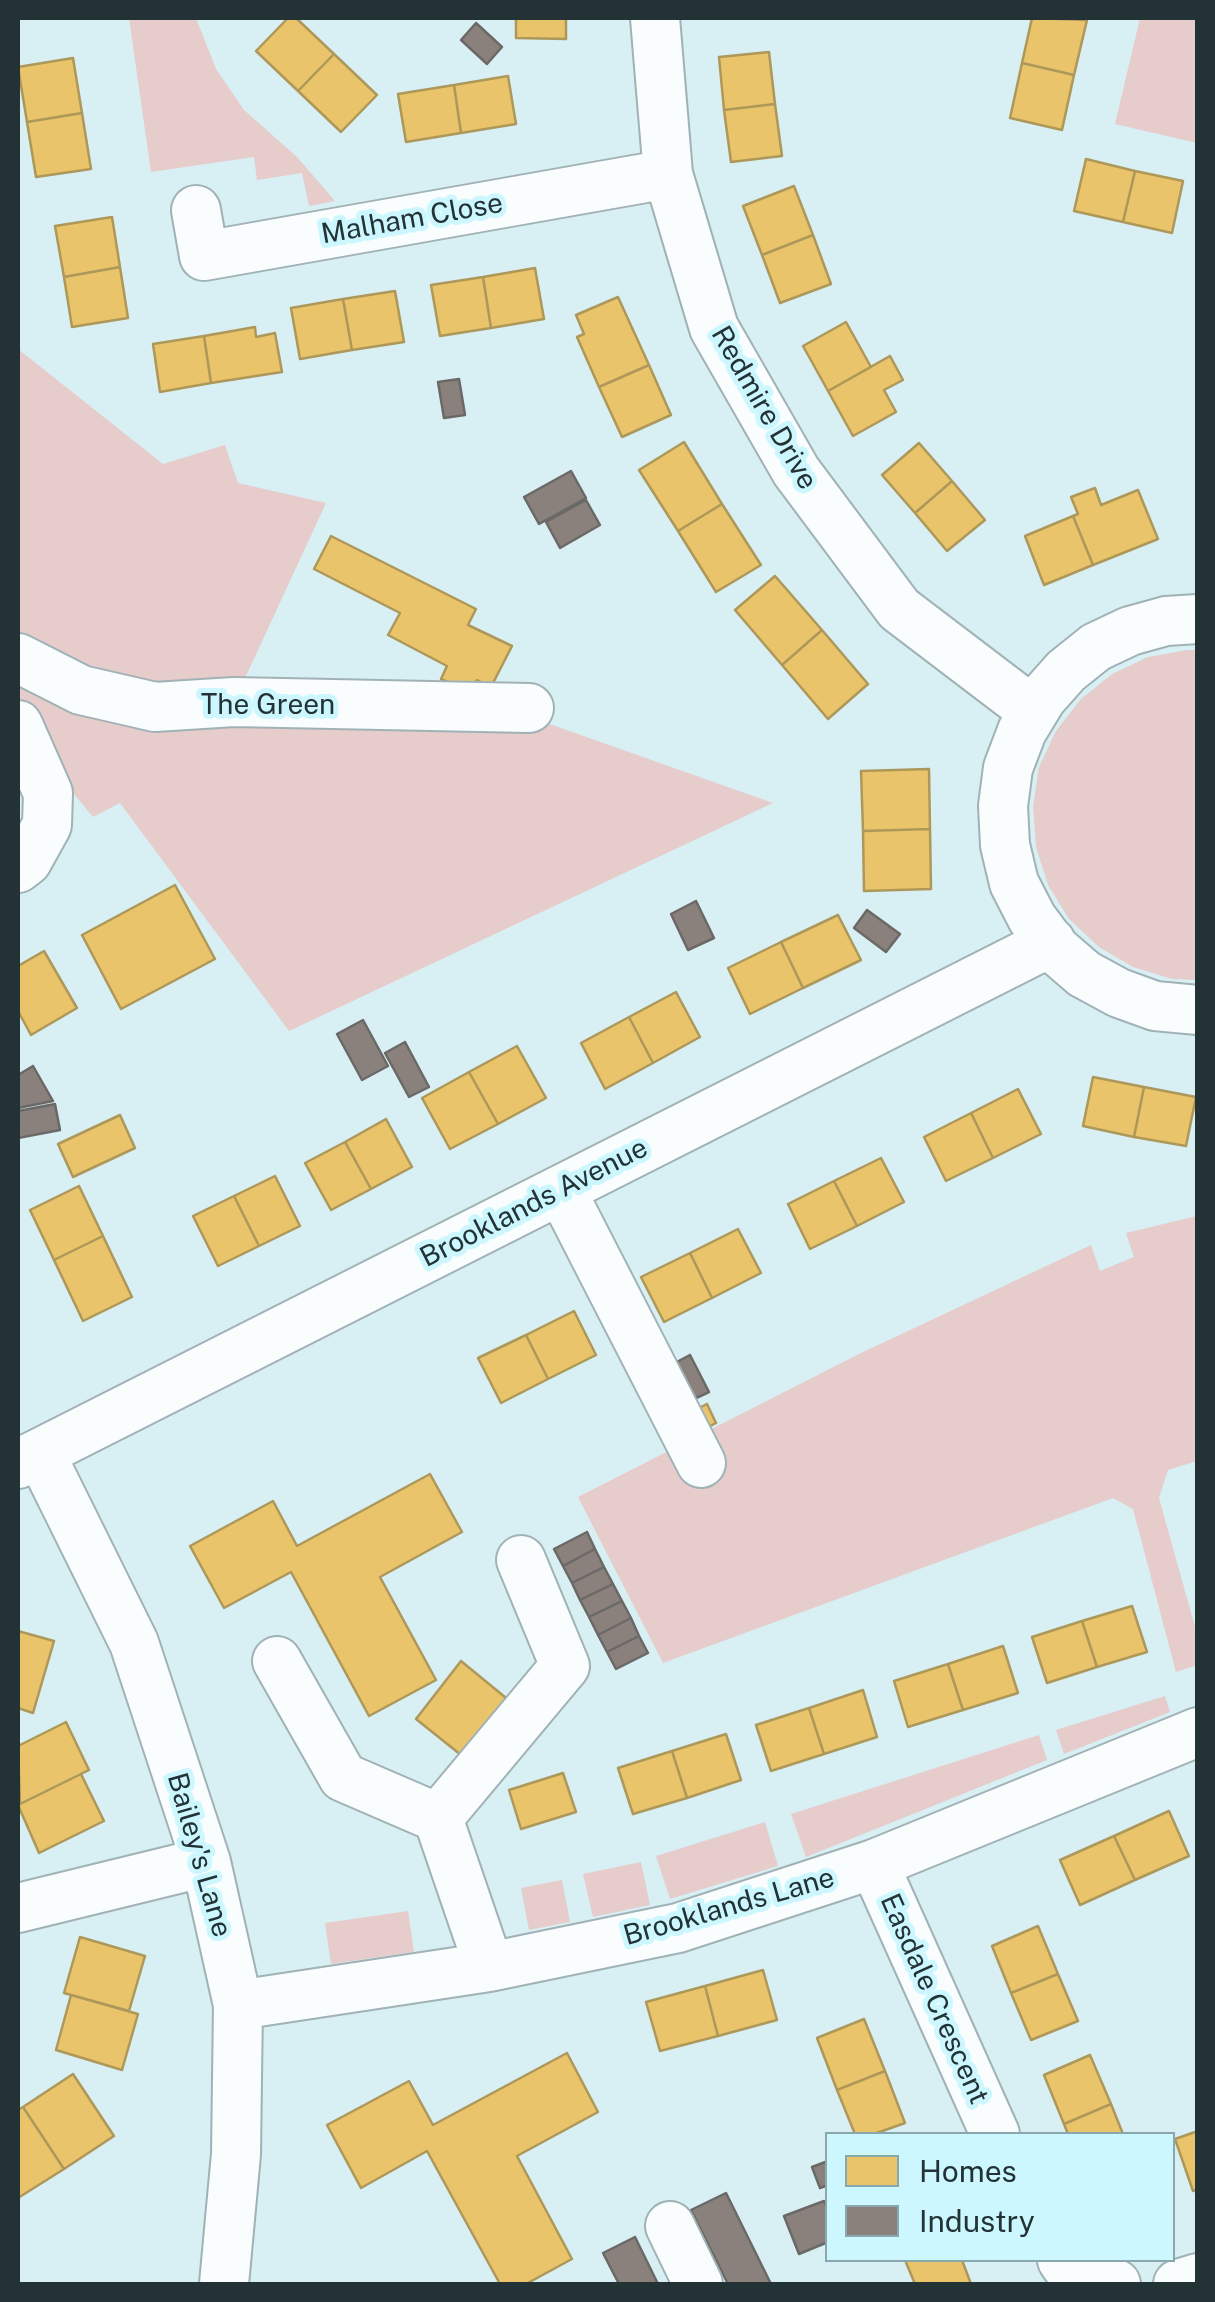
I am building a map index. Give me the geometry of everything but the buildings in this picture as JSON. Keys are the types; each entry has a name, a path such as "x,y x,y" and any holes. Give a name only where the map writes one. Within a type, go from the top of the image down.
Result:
{"street":[{"name":"Redmire Drive","path":"655,18 668,174 714,328 796,471 898,609 1033,711"},
{"name":"Malham Close","path":"196,210 204,256 668,174"},
{"path":"1198,619 1166,621 1130,631 1096,648 1066,670 1022,731 1008,768 1003,806 1004,845 1014,883 1050,942 1084,974 1118,994 1156,1006 1198,1010"},
{"name":"The Green","path":"18,658 80,690 155,707 234,702 529,708"},
{"path":"18,725 48,793 47,826 28,861 18,868"},
{"name":"Brooklands Avenue","path":"28,1458 1050,942"},
{"path":"561,1190 701,1463"},
{"name":"Bailey's Lane","path":"28,1458 134,1643 206,1862 238,2005 236,2154 225,2284"},
{"path":"438,1818 566,1666 520,1560"},
{"path":"277,1661 343,1777 438,1818 489,1967"},
{"name":"Brooklands Lane","path":"238,2005 489,1967 678,1928 874,1864 1198,1732"},
{"path":"18,1908 206,1862"},
{"name":"Easdale Crescent","path":"874,1864 993,2132"},
{"path":"670,2226 698,2284"},
{"path":"1063,2262 1069,2270 1116,2284"},
{"path":"1178,2284 1198,2278"}],"shaded area":[{"path":"129,18 196,18 216,69 244,110 297,157 335,201 309,206 302,173 257,180 254,157 151,172"},
{"path":"1140,18 1197,18 1197,143 1115,124"},
{"path":"18,349 163,464 225,445 238,483 326,503 240,689 145,689 18,641"},
{"path":"1198,650 1197,980 1172,979 1133,967 1099,947 1069,919 1048,885 1036,847 1033,807 1039,767 1056,731 1081,699 1112,674 1148,657"},
{"path":"18,666 103,712 527,716 773,803 289,1031 120,803 93,817 52,768 18,705"},
{"path":"1197,1216 1197,1461 1168,1470 1159,1498 1197,1634 1197,1665 1176,1672 1133,1509 1113,1498 663,1663 578,1497 859,1354 1091,1245 1100,1271 1134,1257 1126,1233"},
{"path":"1165,1696 1170,1712 1064,1754 1056,1730"},
{"path":"1039,1735 1047,1760 806,1857 791,1814"},
{"path":"765,1822 778,1866 670,1899 656,1856"},
{"path":"641,1862 650,1905 593,1917 583,1874"},
{"path":"562,1880 570,1922 529,1930 521,1888"},
{"path":"408,1911 414,1952 331,1964 325,1923"}]}
